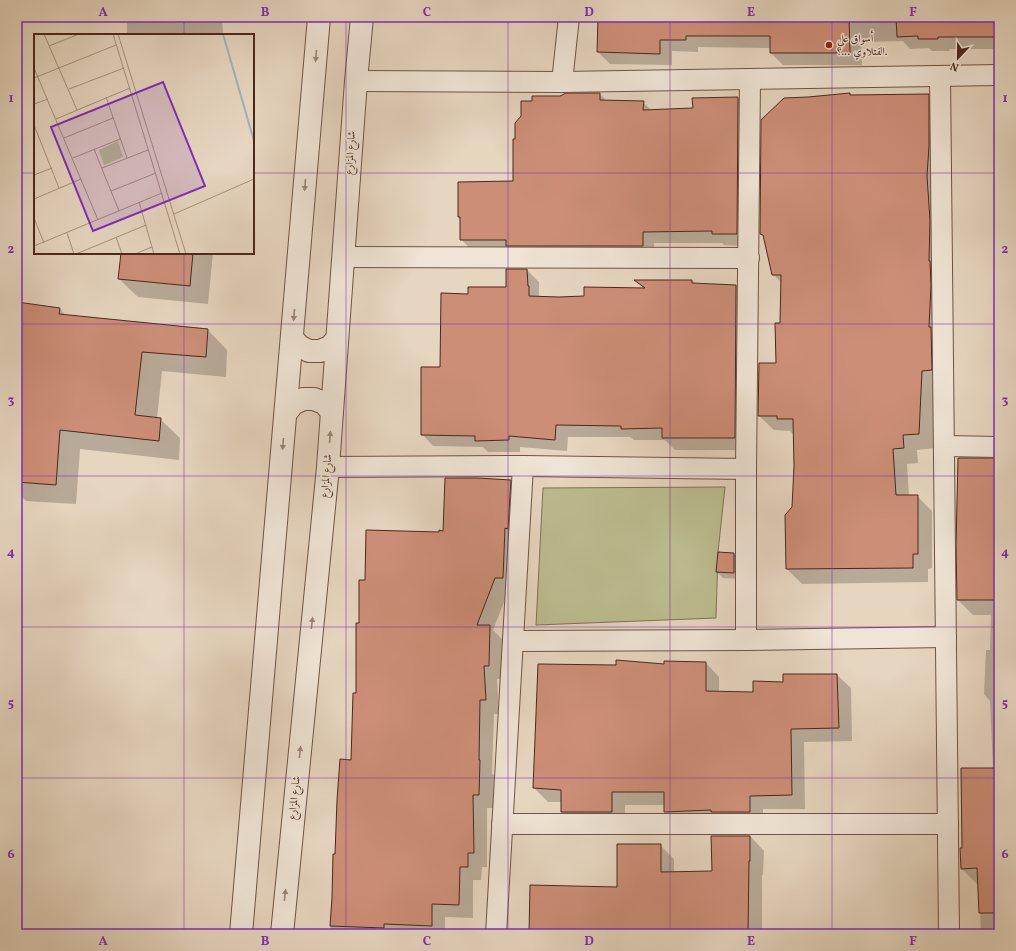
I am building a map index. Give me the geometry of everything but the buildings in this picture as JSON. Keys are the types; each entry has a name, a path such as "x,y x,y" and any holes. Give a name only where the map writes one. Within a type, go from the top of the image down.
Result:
{"street":[{"path":"241,934 319,17"},
{"name":"شارع المزارع","path":"282,934 328,467 362,17"},
{"path":"562,82 569,17"},
{"path":"356,81 562,82 999,75"},
{"path":"940,76 949,934"},
{"path":"746,640 746,469 750,79"},
{"path":"343,257 749,258"},
{"path":"292,338 299,346 309,351 320,351 330,347 337,339"},
{"path":"286,413 293,404 303,399 314,399 324,403 332,412"},
{"path":"944,446 999,447"},
{"path":"328,467 523,466 746,469"},
{"path":"496,934 523,466"},
{"path":"512,642 946,637"},
{"path":"502,824 948,824"}],"green space":[{"path":"725,487 718,552 716,618 536,625 543,488"}],"place":[{"name":"أسواق علي الفتلاوي ...؟.","path":"829,45"}]}
